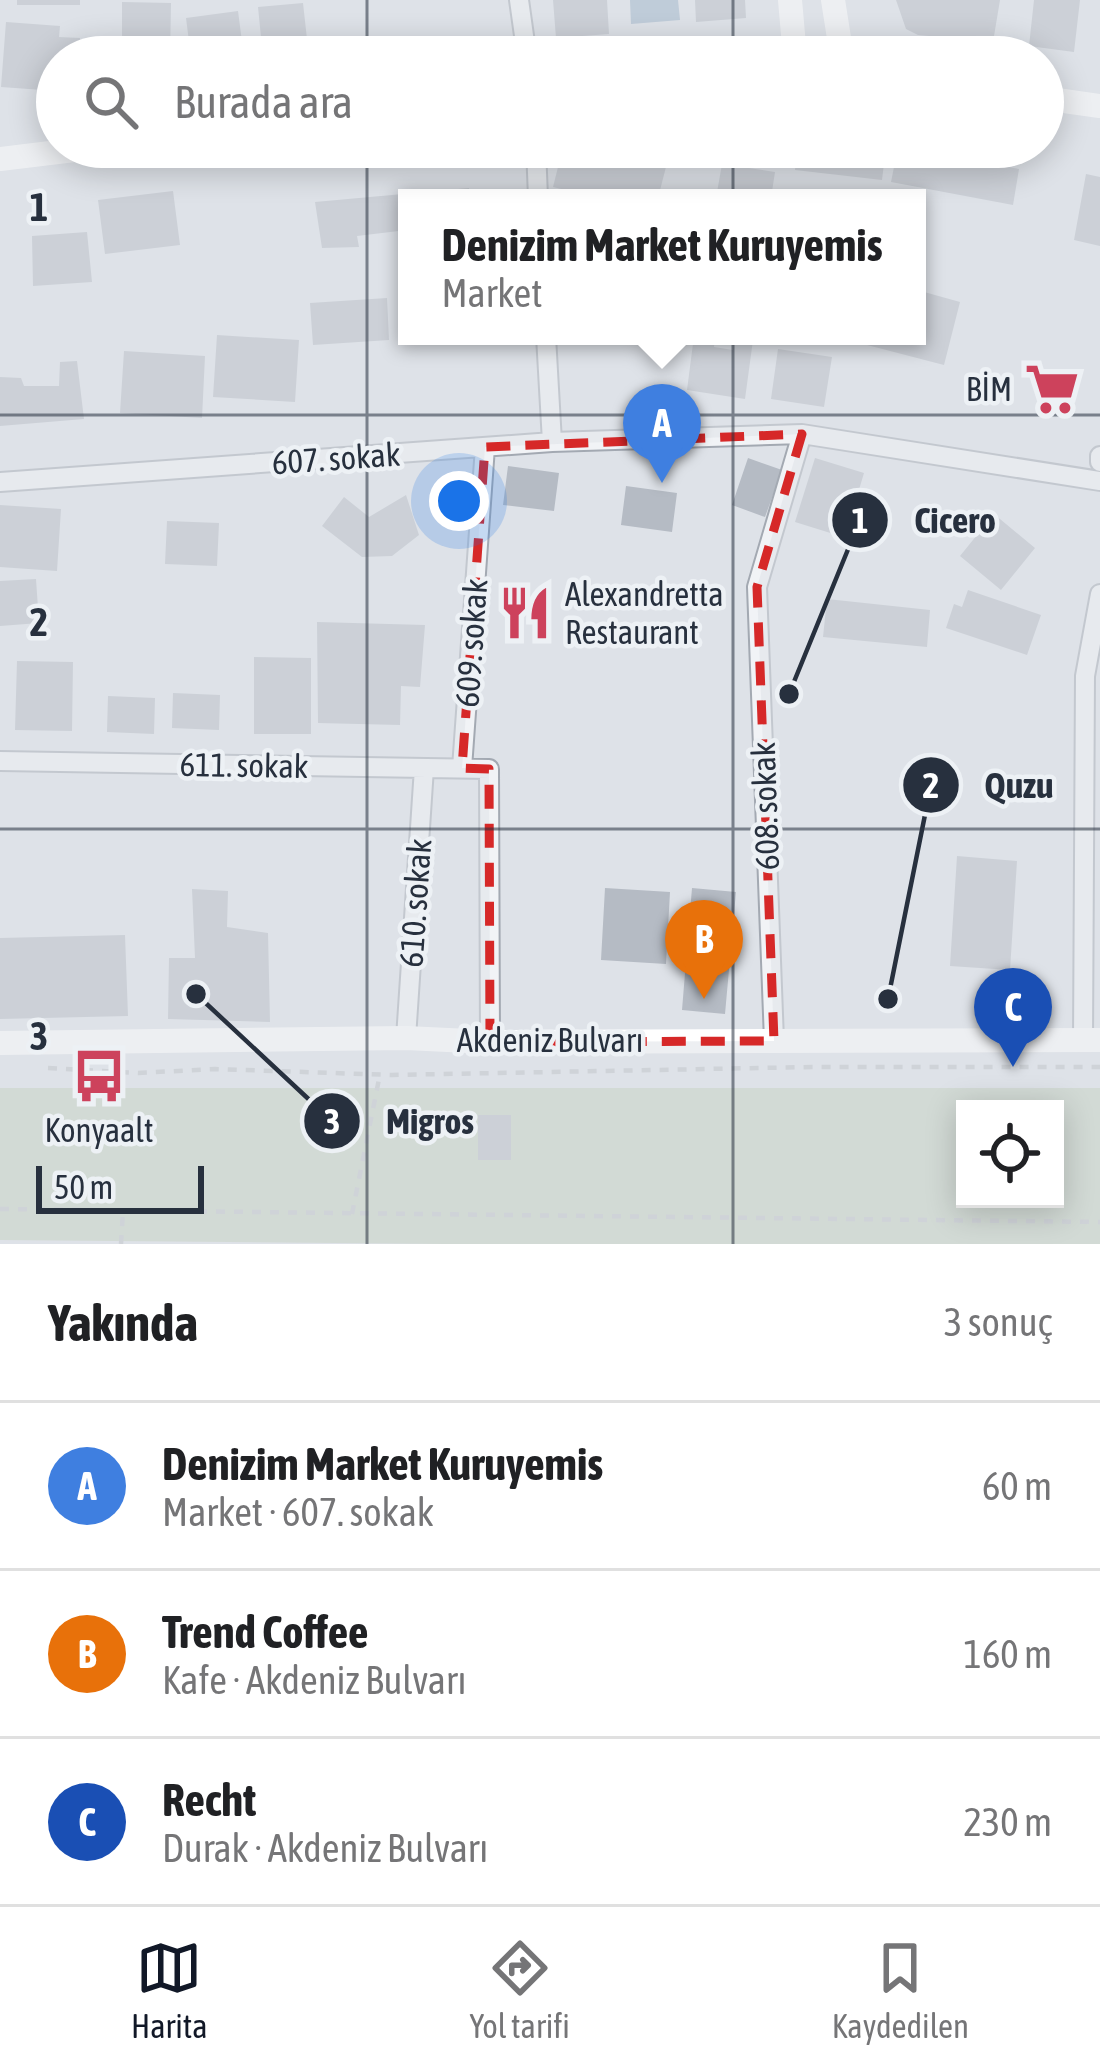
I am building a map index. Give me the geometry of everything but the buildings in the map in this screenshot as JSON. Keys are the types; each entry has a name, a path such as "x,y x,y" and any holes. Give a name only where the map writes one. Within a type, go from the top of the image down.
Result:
{"main road":[{"path":"790,0 793,36"},
{"path":"832,0 838,36"},
{"path":"1064,101 1100,106"},
{"path":"0,159 36,155"},
{"name":"Akdeniz Bulvarı","path":"0,1043 406,1038 490,1042 1092,1040"}],"street":[{"path":"519,0 524,36"},
{"path":"547,345 552,442"},
{"name":"607. sokak","path":"0,482 552,442 802,434 1100,481"},
{"name":"608. sokak","path":"774,1041 757,587 802,434"},
{"name":"609. sokak","path":"463,768 485,447"},
{"path":"1092,1040 1085,676 1100,594"},
{"name":"611. sokak","path":"0,761 489,770 490,1042"},
{"name":"610. sokak","path":"406,1038 424,768"}],"path":[{"path":"48,1068 380,1074 1100,1067"},
{"path":"352,1214 380,1074"},
{"path":"0,1209 1100,1222"},
{"path":"121,1244 124,1211"}],"highlighted area":[{"path":"802,434 757,587 774,1041 490,1042 489,769 462,768 485,447"}],"green space":[{"path":"0,1088 1100,1088 1100,1244 0,1240"}],"water":[{"path":"630,0 678,0 680,20 631,24"}],"place":[{"name":"BİM","path":"1052,389"},
{"name":"Denizim Market Kuruyemis","path":"662,483"},
{"name":"Alexandretta Restaurant","path":"525,613"},
{"name":"Cicero","path":"789,694"},
{"name":"Migros","path":"196,994"},
{"name":"Trend Coffee","path":"704,999"},
{"name":"Quzu","path":"888,999"},
{"name":"Recht","path":"1013,1067"},
{"name":"Konyaalt","path":"99,1076"}]}
